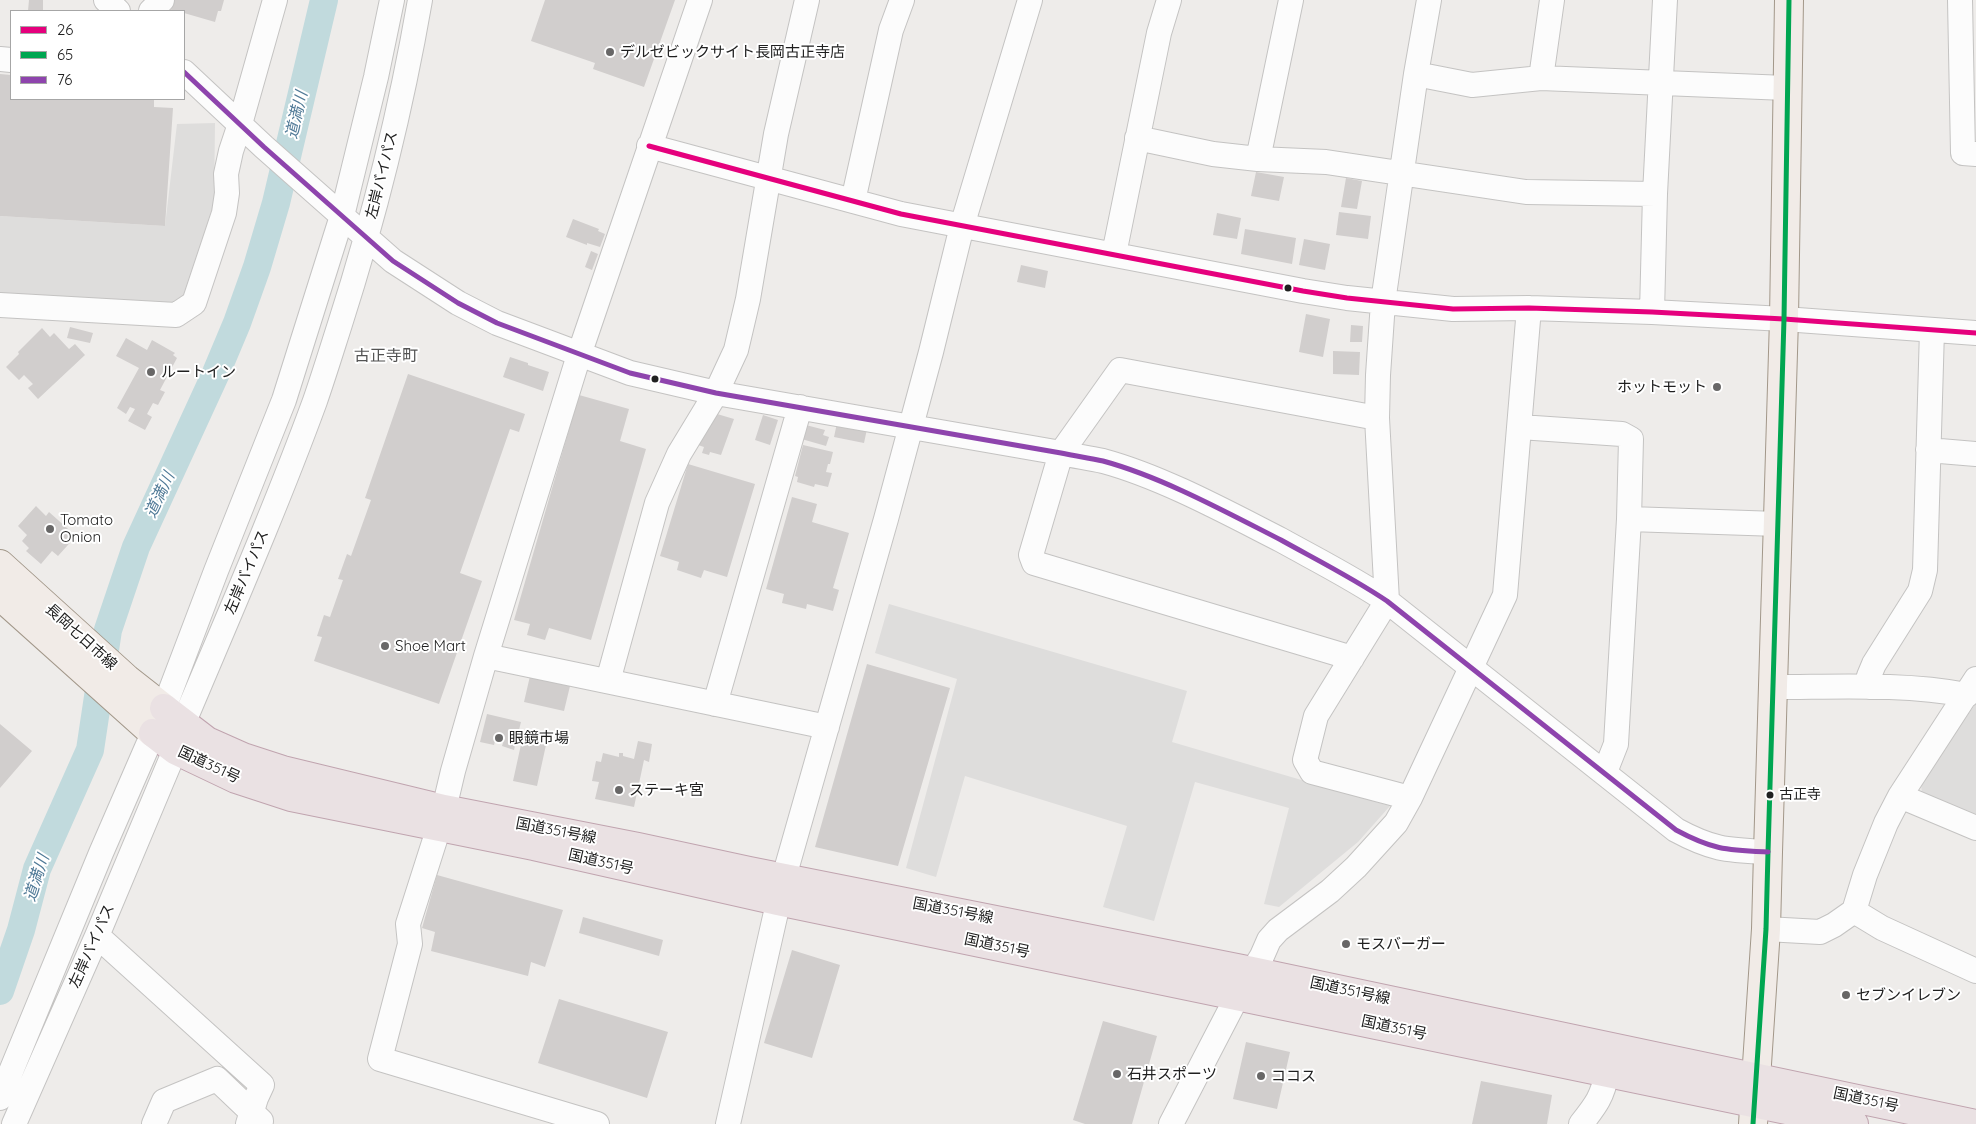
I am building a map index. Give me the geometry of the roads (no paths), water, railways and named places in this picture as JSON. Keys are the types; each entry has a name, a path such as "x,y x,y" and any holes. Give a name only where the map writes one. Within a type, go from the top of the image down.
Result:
{"highway":[{"path":"174,716 207,741 251,760 442,818"},
{"name":"国道351号","path":"153,733 174,750 236,779 291,797 442,818 781,889 1238,995 1755,1101 1854,1124"},
{"name":"国道351号線","path":"781,889 1252,971 1755,1101"},
{"name":"国道351号","path":"1755,1101 1976,1124"}],"main road":[{"path":"1755,1101 1766,929 1784,319 1786,88 1789,0"},
{"name":"長岡七日市線","path":"0,564 127,679 174,716"},
{"name":"長岡七日市線","path":"0,596 153,733"}],"street":[{"path":"106,0 117,10"},
{"path":"152,10 162,0"},
{"path":"0,305 176,315 194,303 224,213 227,194 226,174 231,151 275,0"},
{"name":"左岸バイパス","path":"14,1124 97,936 174,750 174,716 216,571 284,400 342,216 374,87 392,0"},
{"name":"左岸バイパス","path":"0,1098 153,733 174,716 260,541 316,399 367,238 408,71 420,0"},
{"path":"597,1124 380,1060 410,944 408,924 442,818 452,770 486,656 579,355 700,0"},
{"path":"608,680 657,503 679,454 716,393 736,350 748,299 776,134 807,0"},
{"path":"853,201 891,30 902,0"},
{"path":"728,1124 781,889 910,427 962,226 1030,0"},
{"path":"1114,254 1159,32 1168,0"},
{"path":"1258,158 1292,0"},
{"path":"1410,798 1312,772 1305,760 1316,716 1387,601 1377,418 1383,302 1428,0"},
{"path":"1541,78 1552,0"},
{"path":"1652,312 1655,194 1665,0"},
{"path":"1960,0 1963,153 1976,154"},
{"path":"185,73 264,147 393,261 458,303 497,323 630,373 716,393 1062,453 1103,462 1139,474 1187,494 1324,564 1387,601 1472,667 1491,685 1606,772 1676,830 1713,847 1768,852"},
{"path":"1416,74 1472,85 1541,78 1786,88"},
{"path":"1137,138 1213,154 1326,162 1526,192 1655,194"},
{"path":"649,146 901,214 1303,291 1453,309 1529,308 1652,312 1784,319 1976,333"},
{"path":"1171,1124 1238,995 1269,940 1278,930 1330,891 1356,867 1396,823 1410,798 1505,595 1529,308"},
{"path":"1869,687 1869,676 1874,664 1920,591 1924,570 1932,330"},
{"path":"1352,658 1034,563 1031,555 1062,453 1120,370 1377,418"},
{"path":"715,704 800,407"},
{"path":"1520,427 1622,434 1631,439 1629,519 1616,744 1606,772"},
{"path":"1928,450 1976,454"},
{"path":"1629,519 1778,524"},
{"path":"486,656 827,727"},
{"path":"1773,687 1869,687 1939,690 1971,687"},
{"path":"1766,929 1820,932 1854,911 1865,875 1886,823 1900,796 1971,687"},
{"path":"1900,796 1976,828"},
{"path":"1854,911 1882,928 1976,971"},
{"path":"104,942 262,1085 256,1098 255,1120"},
{"path":"1581,1124 1597,1104 1604,1091 1607,1072"},
{"path":"154,1124 164,1101 217,1079 255,1120"}],"waterway":[{"name":"道満川","path":"0,991 21,930 37,869 90,750 108,630 136,547 216,373 237,323 257,267 276,203 324,0"}],"place":[{"name":"デルゼビックサイト長岡古正寺店","path":"610,52"},
{"name":"ルートイン","path":"151,372"},
{"name":"ホットモット","path":"1717,387"},
{"name":"Tomato Onion","path":"50,529"},
{"name":"Shoe Mart","path":"385,646"},
{"name":"眼鏡市場","path":"499,738"},
{"name":"ステーキ宮","path":"619,790"},
{"name":"古正寺","path":"1770,795"},
{"name":"モスバーガー","path":"1346,944"},
{"name":"セブンイレブン","path":"1846,995"},
{"name":"石井スポーツ","path":"1117,1074"},
{"name":"ココス","path":"1261,1076"}],"district":[{"name":"古正寺町","path":"386,356"}]}
